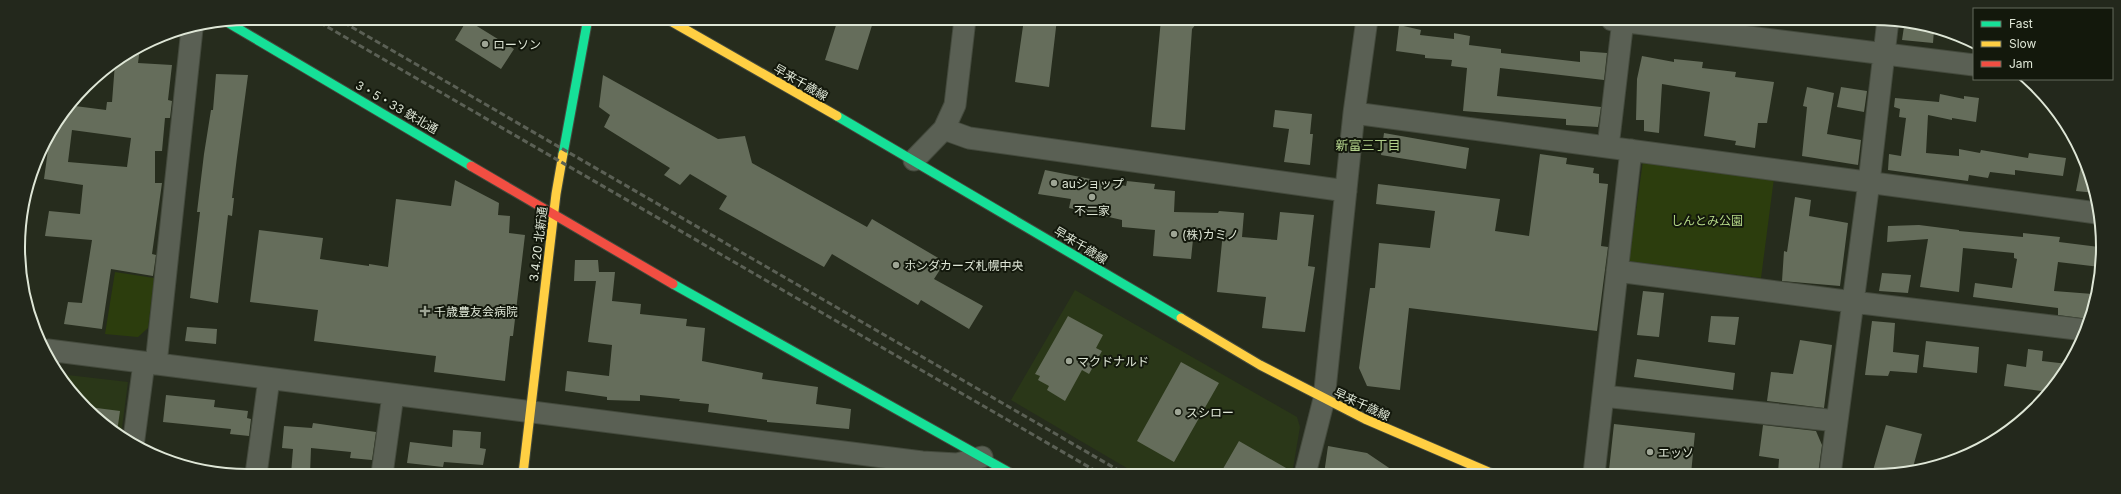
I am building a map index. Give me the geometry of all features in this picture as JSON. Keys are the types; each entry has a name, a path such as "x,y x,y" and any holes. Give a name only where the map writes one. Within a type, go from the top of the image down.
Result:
{"street":[{"name":"3・5・33 鉄北通","path":"233,25 554,214 573,227 1003,469"},
{"name":"3.4.20 北新通","path":"524,469 554,214 587,25"},
{"name":"早来千歳線","path":"678,25 914,160 1260,365 1324,399 1461,462 1480,469"},
{"path":"914,160 944,129 956,105 964,25"},
{"path":"1306,469 1324,399 1354,113 1366,25"},
{"path":"1608,147 1619,25"},
{"path":"1658,25 1973,66"},
{"path":"1831,469 1869,182 1887,25"},
{"path":"135,438 150,364 192,33"},
{"path":"1354,113 2093,212"},
{"path":"944,129 969,138 1346,191"},
{"path":"1595,469 1631,150"},
{"path":"1617,271 1853,302 2080,329"},
{"path":"51,350 530,412 934,468 957,464 982,457"},
{"path":"257,469 269,379"},
{"path":"383,469 393,394"},
{"path":"1603,396 1837,421"}],"shaded area":[{"path":"1075,290 1297,417 1300,427 1293,469 1128,469 1011,400"},
{"path":"66,375 128,382 122,430 90,404"}],"green space":[{"name":"しんとみ公園","path":"1643,161 1774,178 1761,278 1629,261"},
{"path":"115,272 154,278 148,328 138,337 105,334"}],"building":[{"name":"ローソン","path":"464,25 475,25 514,49 501,69 455,40"},
{"path":"836,25 872,25 858,70 825,60"},
{"path":"1023,25 1056,25 1049,87 1015,82"},
{"path":"1160,25 1195,25 1192,29 1185,130 1151,127"},
{"path":"1399,25 1421,30 1420,35 1454,39 1454,33 1470,36 1469,45 1501,49 1501,53 1580,62 1580,51 1607,53 1604,80 1500,68 1497,96 1601,107 1598,127 1566,125 1566,119 1463,111 1467,68 1451,66 1452,60 1425,58 1425,55 1396,51"},
{"path":"1904,27 1934,34 1933,43 1902,40"},
{"path":"139,53 138,63 172,65 168,100 172,101 170,118 165,118 162,151 155,151 155,183 162,183 152,254 156,255 153,276 111,269 102,329 64,324 68,302 82,303 92,240 45,236 49,211 80,214 83,185 44,179 48,149 62,124 76,106 106,110 107,102 112,102 115,69 124,62","holes":["72,130 131,138 127,167 68,162"]},
{"path":"1642,56 1674,62 1674,59 1703,62 1702,68 1736,72 1735,77 1774,82 1767,123 1758,123 1755,148 1735,145 1736,141 1704,136 1710,92 1662,84 1659,133 1644,131 1644,120 1636,120 1637,79"},
{"path":"216,74 248,75 232,198 234,198 232,216 228,215 218,303 190,298 200,212 197,212 204,154 211,110 213,110"},
{"path":"603,75 718,139 745,136 752,163 867,227 872,219 945,262 934,279 983,306 969,329 921,300 918,305 832,254 824,267 719,209 727,196 690,174 680,185 664,175 670,168 604,127 610,115 599,107"},
{"path":"1807,87 1834,93 1827,134 1861,140 1858,165 1802,156 1807,107 1803,106"},
{"path":"1841,87 1867,91 1864,112 1837,107"},
{"path":"1940,94 1964,99 1964,96 1979,98 1976,122 1952,118 1952,120 1928,115 1926,153 1959,156 1959,149 1980,153 1981,150 2028,158 2029,153 2066,158 2063,176 2015,170 2015,175 1990,172 1988,178 1969,175 1968,181 1888,170 1889,154 1901,156 1906,118 1899,117 1900,109 1894,107 1895,98 1939,102"},
{"path":"1275,110 1312,114 1310,134 1313,134 1310,165 1284,162 1289,129 1273,127"},
{"path":"1384,133 1469,148 1466,169 1381,155"},
{"path":"1540,154 1567,158 1566,164 1594,168 1593,173 1599,174 1599,183 1608,184 1601,246 1608,247 1597,331 1409,308 1400,390 1367,386 1359,368 1370,288 1375,288 1379,243 1430,248 1435,211 1376,204 1378,184 1500,199 1495,231 1529,236"},
{"path":"2081,167 2089,192 2076,191"},
{"path":"1045,170 1126,186 1127,181 1155,184 1154,189 1175,191 1174,212 1218,213 1219,211 1244,213 1242,237 1277,240 1280,212 1314,215 1308,266 1315,267 1305,332 1262,328 1266,297 1217,292 1223,232 1194,230 1191,259 1153,256 1155,230 1122,227 1122,220 1069,208 1071,199 1038,194"},
{"path":"455,180 499,203 498,215 510,216 509,233 525,235 513,336 510,336 505,381 434,372 436,356 314,341 318,310 250,302 259,230 323,238 320,259 369,266 369,264 388,267 396,199 451,206"},
{"path":"1795,197 1811,200 1809,216 1848,223 1840,286 1782,281 1784,251 1787,252"},
{"path":"1919,225 1959,231 2023,237 2023,233 2060,237 2059,242 2096,247 2095,266 2058,262 2054,291 2091,294 2084,318 2058,315 2058,308 1973,297 1975,283 2012,288 2017,259 2014,258 2014,253 1963,248 1959,292 1920,287 1928,239 1887,242 1888,226"},
{"path":"575,260 598,260 599,272 615,272 612,301 641,304 640,314 687,319 686,326 705,328 702,361 763,373 762,379 818,387 816,404 851,409 849,429 767,422 767,420 708,412 709,404 679,401 680,399 640,395 640,401 607,400 607,397 565,391 567,371 609,376 612,345 588,342 596,281 574,281"},
{"path":"1882,273 1911,275 1908,293 1879,291"},
{"path":"1643,291 1664,293 1659,337 1637,335"},
{"name":"マクドナルド","path":"1068,316 1103,335 1096,348 1102,351 1089,374 1082,370 1065,401 1047,390 1049,386 1038,380 1040,376 1035,374"},
{"path":"1711,316 1739,317 1735,345 1708,342"},
{"path":"1872,321 1895,323 1893,352 1919,355 1917,373 1890,371 1888,376 1865,375"},
{"path":"187,327 217,329 216,344 185,341"},
{"path":"1800,340 1832,345 1824,408 1767,401 1771,372 1793,374"},
{"path":"1926,341 1979,347 1977,373 1923,367"},
{"path":"2028,349 2043,351 2042,361 2063,363 2042,391 2004,386 2007,364 2026,367"},
{"path":"1637,359 1735,373 1733,390 1634,377"},
{"name":"スシロー","path":"1181,362 1219,383 1174,462 1137,441"},
{"path":"166,395 215,400 214,407 248,411 247,418 251,419 249,436 230,434 231,429 163,422"},
{"path":"94,408 120,411 118,427"},
{"path":"313,423 376,432 372,460 350,458 351,452 311,448 310,469 291,469 293,449 282,448 284,426 312,428"},
{"path":"1614,424 1695,433 1691,469 1609,469"},
{"path":"1763,425 1816,431 1822,445 1819,469 1778,469 1779,459 1759,456"},
{"path":"1886,425 1922,434 1913,466 1889,469 1873,469"},
{"path":"453,430 481,432 480,448 486,449 483,465 444,462 443,467 407,463 410,442 452,447"},
{"path":"1239,441 1288,469 1223,469"},
{"path":"1328,446 1367,453 1391,469 1325,469"}],"railway":[{"path":"324,25 1092,469"},
{"path":"348,25 1116,469"}],"traffic: fast":[{"path":"232,25 471,166"},
{"path":"563,154 587,25"},
{"path":"837,116 1181,318"},
{"path":"673,284 1003,469"}],"traffic: slow":[{"path":"678,25 837,116"},
{"path":"524,469 556,194 563,154"},
{"path":"1181,318 1260,365 1365,419 1481,469"}],"traffic: jam":[{"path":"471,166 673,284"}],"place":[{"name":"ローソン","path":"485,44"},
{"name":"auショップ","path":"1054,183"},
{"name":"不二家","path":"1092,197"},
{"name":"(株)カミノ","path":"1174,234"},
{"name":"ホンダカーズ札幌中央","path":"896,265"},
{"name":"千歳豊友会病院","path":"425,311"},
{"name":"マクドナルド","path":"1069,361"},
{"name":"スシロー","path":"1178,412"},
{"name":"エッソ","path":"1650,452"}],"district":[{"name":"新富三丁目","path":"1368,145"}]}
